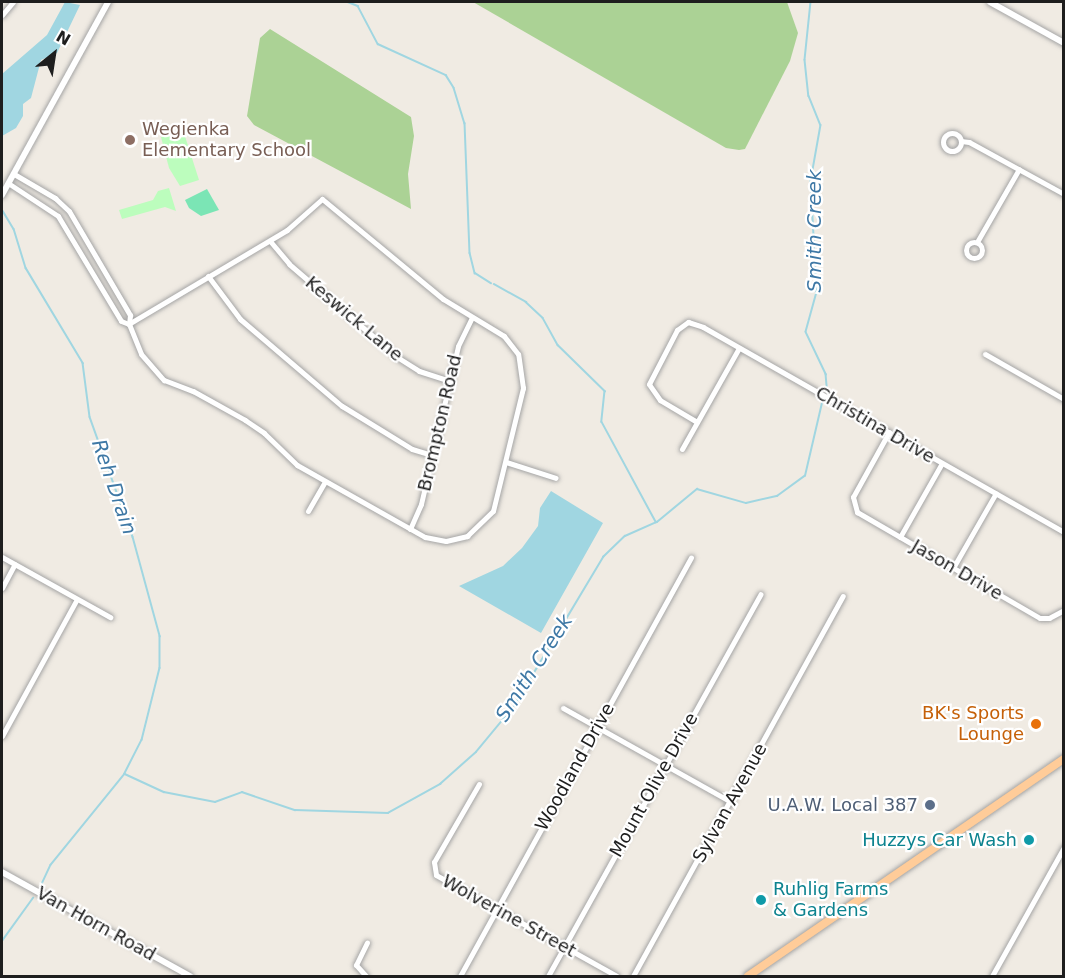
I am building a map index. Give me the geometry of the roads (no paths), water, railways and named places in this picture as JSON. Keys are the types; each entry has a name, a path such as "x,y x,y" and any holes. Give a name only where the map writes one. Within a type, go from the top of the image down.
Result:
{"main road":[{"path":"748,976 1062,762"}],"street":[{"path":"2,15 14,2"},
{"path":"2,195 108,2"},
{"path":"990,2 1064,43"},
{"path":"961,141 1064,194"},
{"path":"977,242 1019,169"},
{"path":"14,174 55,198 82,232 129,315 129,324 141,354 159,376 252,424 291,461 431,539 446,541 478,529 495,507 523,388 523,370 508,340 443,299 322,199 297,223 270,241 129,324"},
{"path":"8,183 49,208 72,238 121,321 129,324"},
{"path":"72,238 82,232"},
{"name":"Keswick Lane","path":"270,241 289,264 397,357 419,371 450,381"},
{"path":"98,282 108,276"},
{"path":"208,276 240,319 342,406 412,449 432,455"},
{"name":"Brompton Road","path":"410,529 420,508 460,341 472,317"},
{"name":"Christina Drive","path":"697,422 660,400 650,389 651,378 677,330 685,323 695,323 1064,532"},
{"path":"682,449 739,348"},
{"path":"985,354 1064,399"},
{"name":"Jason Drive","path":"889,432 853,496 853,507 900,537 1040,618 1049,618 1064,610"},
{"path":"506,462 556,477"},
{"path":"900,537 942,463"},
{"path":"308,510 325,481"},
{"path":"953,568 996,494"},
{"path":"2,557 110,617"},
{"name":"Woodland Drive","path":"460,976 691,558"},
{"path":"2,588 15,564"},
{"name":"Mount Olive Drive","path":"548,976 761,594"},
{"name":"Sylvan Avenue","path":"633,976 843,596"},
{"path":"2,736 77,599"},
{"path":"563,708 731,802"},
{"name":"Wolverine Street","path":"479,784 434,862 434,872 497,910 617,976"},
{"path":"992,976 1063,848"},
{"name":"Van Horn Road","path":"2,872 190,976"},
{"path":"366,976 356,964 367,942"}],"water":[{"path":"65,2 80,5 57,53 41,60 31,98 23,104 23,116 16,128 2,136 2,74 47,35"},
{"path":"551,491 603,523 541,633 459,586 503,566 522,548 538,526 540,508"}],"waterway":[{"path":"348,2 358,6 378,44 446,75 454,88 465,123 470,253 475,273 491,283"},
{"name":"Smith Creek","path":"811,2 805,60 809,96 821,125 811,181 817,292 806,332 826,374 827,386"},
{"name":"Reh Drain","path":"3,211 14,229 26,268 83,363 90,417 133,537 160,636 160,668 142,740 125,774 51,865 42,884"},
{"path":"494,284 526,302 543,318 558,345 605,391 602,422 656,522"},
{"name":"Smith Creek","path":"125,774 164,792 215,802 242,792 295,810 388,813 440,784 476,752 514,706 603,557 625,536 657,522 697,489 746,503 777,496 805,476 822,403"},
{"name":"Smith Creek","path":"2,941 33,898"}],"place":[{"name":"Wegienka Elementary School","path":"130,140"},
{"name":"BK's Sports Lounge","path":"1036,724"},
{"name":"U.A.W. Local 387","path":"930,805"},
{"name":"Huzzys Car Wash","path":"1029,840"},
{"name":"Ruhlig Farms & Gardens","path":"761,900"}]}
